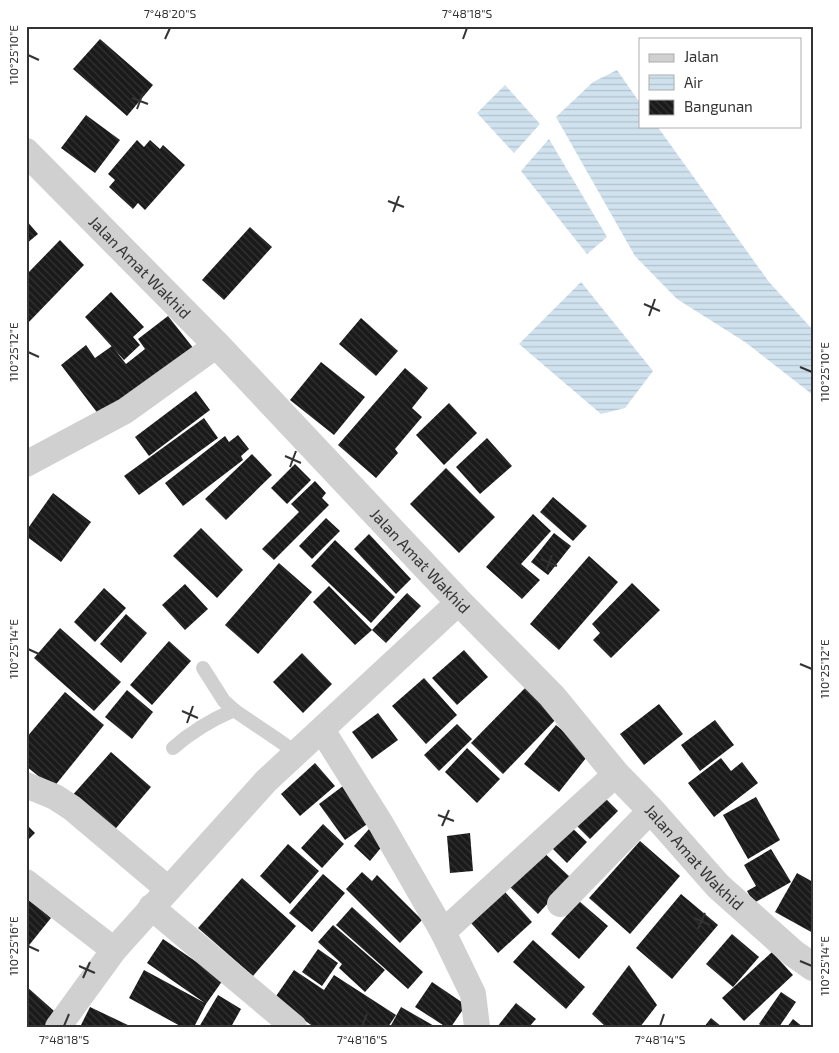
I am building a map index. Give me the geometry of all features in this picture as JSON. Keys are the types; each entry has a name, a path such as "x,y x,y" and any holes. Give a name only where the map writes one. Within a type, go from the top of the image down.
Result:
{"street":[{"name":"Jalan Amat Wakhid","path":"26,152 217,345 459,602 552,696 616,774 651,810 718,886 793,953 813,968"},
{"path":"26,464 125,411 217,345"},
{"path":"58,1027 114,950 266,781 459,602"},
{"path":"322,730 381,824 444,932 473,994 476,1027"},
{"path":"444,932 616,774"},
{"path":"26,785 55,797 72,808 160,898 294,1027"},
{"path":"560,904 651,810"},
{"path":"26,882 114,950"}],"lane":[{"path":"203,668 224,701 268,735 282,742 296,753"},
{"path":"173,748 188,734 206,722 234,710"}],"water":[{"path":"617,70 639,102 639,128 658,128 769,282 813,330 813,395 745,342 677,299 635,256 556,117 593,82"},
{"path":"505,85 540,124 514,153 477,113"},
{"path":"549,139 607,237 587,254 521,171"},
{"path":"581,282 653,371 625,408 601,414 519,344"}],"building":[{"path":"100,39 153,85 127,116 73,69"},
{"path":"86,115 120,140 95,173 61,148"},
{"path":"137,140 144,147 150,140 160,149 163,145 185,165 145,210 138,203 133,209 109,187 115,180 108,174"},
{"path":"26,220 38,234 26,244"},
{"path":"250,227 272,247 224,300 202,280"},
{"path":"60,240 84,265 27,324 26,275"},
{"path":"111,292 144,327 133,337 140,345 124,360 85,317"},
{"path":"168,316 194,349 102,419 61,365 86,345 95,358 112,346 126,364 145,349 138,339"},
{"path":"361,318 398,351 376,376 339,344"},
{"path":"321,362 365,397 334,435 290,400"},
{"path":"405,368 428,388 412,408 422,417 395,449 398,453 376,478 338,445"},
{"path":"196,391 210,410 149,456 135,437"},
{"path":"449,403 477,433 444,465 416,435"},
{"path":"204,418 218,438 139,495 124,476"},
{"path":"238,435 249,449 241,456 243,460 183,506 165,483 225,436 229,442"},
{"path":"487,438 512,466 480,494 456,467"},
{"path":"252,454 272,475 226,520 205,499"},
{"path":"295,464 311,480 287,504 271,488"},
{"path":"446,468 495,517 459,553 410,504"},
{"path":"315,481 326,493 322,498 329,505 274,560 262,549 299,512 291,504"},
{"path":"53,493 91,522 61,562 26,536 26,531"},
{"path":"553,497 587,526 573,541 540,512"},
{"path":"533,514 551,531 521,564 540,580 522,599 486,567"},
{"path":"326,518 340,531 312,559 299,546"},
{"path":"201,528 243,570 217,598 173,556"},
{"path":"554,533 571,546 548,575 531,562"},
{"path":"369,534 411,579 396,594 354,549"},
{"path":"335,540 395,597 371,623 311,566"},
{"path":"589,556 618,582 559,650 530,624"},
{"path":"279,563 312,592 258,654 225,625"},
{"path":"632,583 660,610 611,658 593,640 600,633 592,624"},
{"path":"185,584 208,609 185,630 162,605"},
{"path":"329,586 372,630 355,645 313,602"},
{"path":"104,588 126,608 95,642 74,622"},
{"path":"407,593 421,606 386,643 372,630"},
{"path":"126,614 147,633 121,663 100,644"},
{"path":"60,628 121,682 94,711 34,658"},
{"path":"169,641 191,661 152,705 130,685"},
{"path":"464,650 488,677 457,705 432,678"},
{"path":"302,653 332,684 303,713 273,682"},
{"path":"424,678 457,715 426,744 392,706"},
{"path":"530,683 561,714 503,774 471,743"},
{"path":"127,690 153,712 132,739 105,717"},
{"path":"65,692 104,725 53,788 26,766 26,738"},
{"path":"659,704 683,734 644,765 620,734"},
{"path":"378,713 398,740 372,759 352,732"},
{"path":"715,720 734,745 700,771 681,745"},
{"path":"457,724 472,739 439,771 424,755"},
{"path":"556,725 590,753 559,792 524,764"},
{"path":"467,748 500,779 477,803 445,772"},
{"path":"111,752 151,787 111,834 70,798"},
{"path":"721,758 731,771 742,762 758,783 714,817 688,783"},
{"path":"315,763 335,786 300,816 281,794"},
{"path":"343,786 370,822 345,840 319,804"},
{"path":"598,791 618,811 590,839 570,819"},
{"path":"756,797 780,840 748,859 723,815"},
{"path":"567,823 587,842 567,863 548,844"},
{"path":"26,824 35,833 26,842"},
{"path":"323,824 344,844 322,868 301,848"},
{"path":"369,829 385,843 370,861 354,846"},
{"path":"470,833 473,871 450,873 447,836"},
{"path":"640,841 680,876 630,934 589,898"},
{"path":"288,844 319,871 290,904 260,876"},
{"path":"538,847 571,878 538,914 505,882"},
{"path":"771,849 791,882 754,903 747,891 756,886 744,865"},
{"path":"362,872 372,881 377,875 422,920 400,943 346,889"},
{"path":"797,873 813,882 813,933 775,912"},
{"path":"323,874 345,893 312,932 289,913"},
{"path":"242,878 296,926 253,976 198,928"},
{"path":"505,892 532,922 498,953 471,923"},
{"path":"681,894 718,925 672,979 636,948"},
{"path":"26,897 51,918 26,949"},
{"path":"579,901 608,926 579,959 551,934"},
{"path":"352,907 423,972 408,989 336,925"},
{"path":"333,925 385,970 365,992 339,968 342,964 318,942"},
{"path":"732,934 759,957 733,987 706,964"},
{"path":"163,939 223,980 206,1004 194,1027 182,1027 129,998 144,970 205,1003 147,963"},
{"path":"533,940 585,987 566,1009 513,962"},
{"path":"318,949 338,963 322,986 302,972"},
{"path":"772,952 793,975 744,1021 722,998"},
{"path":"629,965 657,1005 640,1027 606,1027 592,1014"},
{"path":"294,970 324,990 334,975 396,1015 388,1027 314,1027 274,999"},
{"path":"432,982 466,1005 451,1027 446,1027 415,1007"},
{"path":"26,986 63,1019 56,1027 26,1027"},
{"path":"781,992 796,1002 779,1027 763,1027 759,1024"},
{"path":"218,995 241,1009 231,1027 199,1027"},
{"path":"516,1003 536,1019 529,1027 497,1027"},
{"path":"90,1007 132,1027 80,1027"},
{"path":"401,1007 436,1027 390,1027"},
{"path":"711,1018 722,1027 704,1027"},
{"path":"793,1019 803,1027 787,1027"}]}
